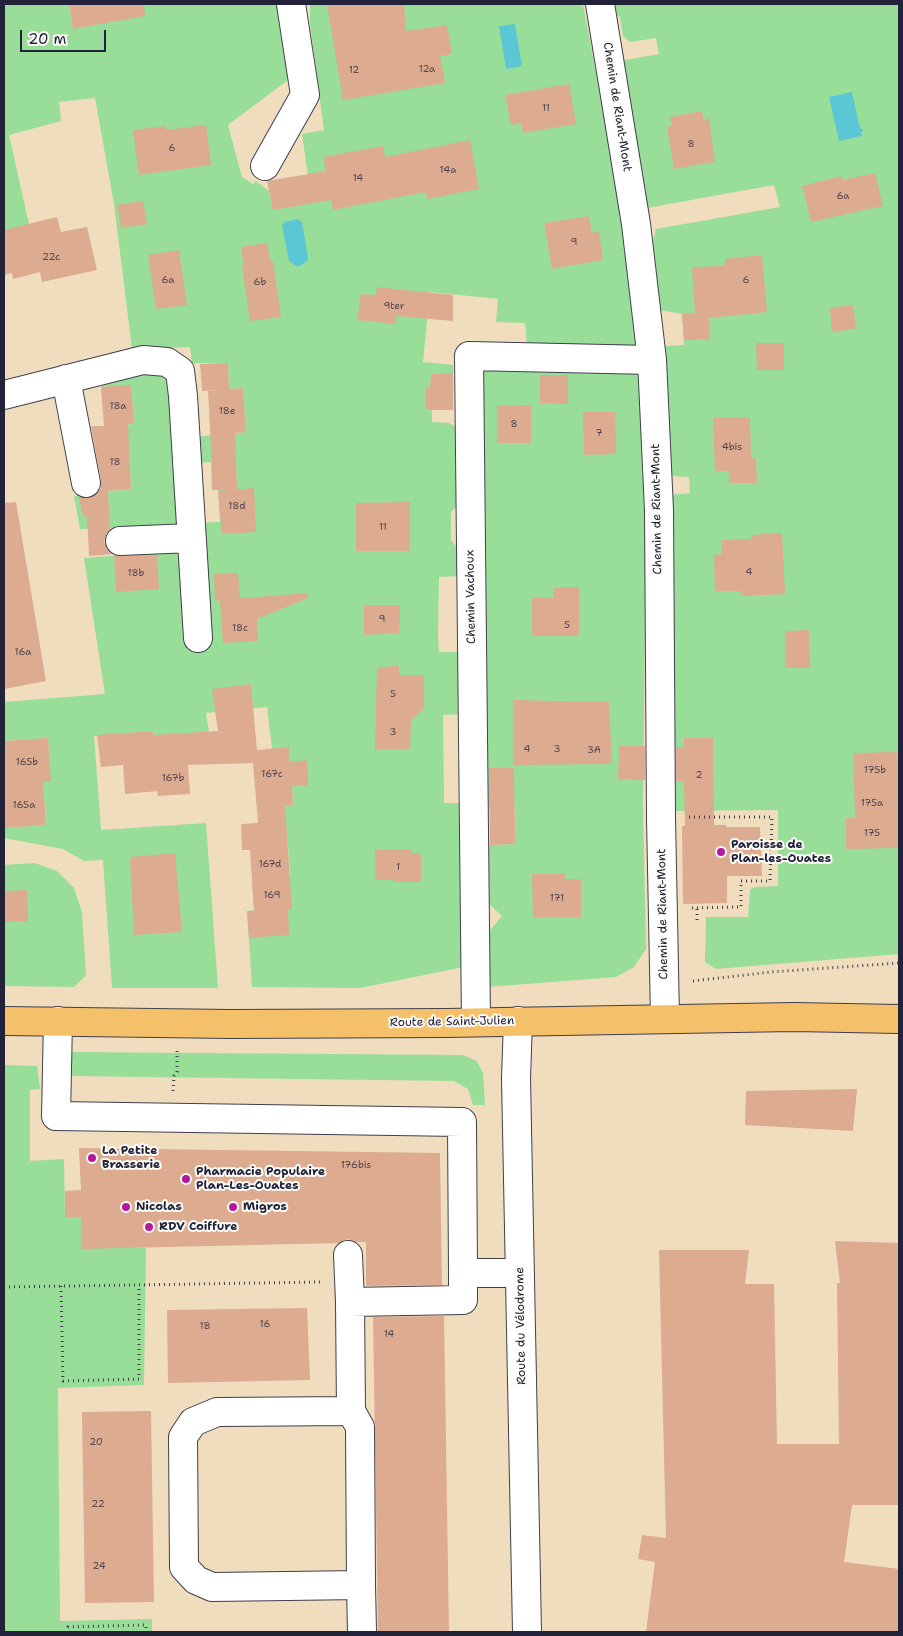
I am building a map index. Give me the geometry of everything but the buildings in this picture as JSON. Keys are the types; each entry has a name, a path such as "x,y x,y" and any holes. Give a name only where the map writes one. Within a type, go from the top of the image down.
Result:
{"main road":[{"name":"Route de Saint-Julien","path":"4,1020 230,1024 794,1017 899,1019"}],"street":[{"path":"265,166 305,94 291,4"},
{"name":"Chemin de Riant-Mont","path":"600,4 636,224 652,360 659,510 661,818 665,1018"},
{"name":"Chemin Vachoux","path":"476,1022 469,356 652,360"},
{"path":"4,395 143,360 167,362 180,371 184,396 198,638"},
{"path":"66,379 86,484"},
{"path":"120,541 191,538"},
{"path":"58,1021 56,1116 462,1122 463,1300 349,1279 351,1410 360,1427 362,1632"},
{"name":"Route du Vélodrome","path":"518,1021 516,1078 527,1632"},
{"path":"463,1273 520,1273"},
{"path":"351,1410 217,1412 193,1422 183,1437 184,1567 196,1580 212,1587 361,1586"}],"path":[{"path":"661,818 772,817 770,881 740,881 741,907 691,908"},
{"path":"697,909 697,924"},
{"path":"665,984 771,972 899,962"},
{"path":"173,1096 174,1076 177,1072 177,1047"},
{"path":"4,1287 349,1279"},
{"path":"61,1286 63,1381 73,1381 139,1380 139,1285"},
{"path":"68,1632 68,1627 146,1625 146,1632"}],"green space":[{"path":"4,4 69,4 73,28 118,21 115,4 279,4 292,77 228,125 242,177 253,184 256,181 269,191 273,210 312,203 302,134 324,130 310,24 310,5 583,4 616,178 638,348 527,346 525,323 496,322 498,299 430,292 423,362 453,365 453,373 431,374 430,388 426,389 426,409 432,410 432,422 449,423 460,430 460,505 451,512 451,540 455,545 460,546 461,576 439,577 438,633 439,652 460,652 460,714 443,715 444,803 463,803 464,967 360,988 252,987 247,911 254,910 252,880 290,877 288,845 280,806 293,805 289,748 272,749 267,707 206,713 209,732 153,736 152,731 94,736 101,830 206,823 218,988 112,988 103,860 84,861 63,849 4,838 4,828 46,825 43,782 50,782 48,738 4,741 4,702 105,694 84,558 173,551 181,557 199,523 220,522 218,490 212,490 211,462 196,463 193,437 246,432 243,388 229,389 228,363 192,363 190,347 132,349 114,204 95,98 59,102 61,121 9,135 30,229 4,235"},
{"path":"609,4 899,4 899,954 716,969 705,962 706,917 748,917 750,890 754,887 778,886 778,810 669,811 670,495 690,493 689,477 672,476 664,346 684,345 682,314 660,310 652,245 656,229 780,207 774,185 647,208 620,61 659,54 656,38 630,42 623,36 620,17 610,10"},
{"path":"480,370 639,372 646,522 643,808 646,949 634,967 616,977 487,987 487,934 502,916 487,902 489,845 515,844 515,807 485,807"},
{"path":"130,374 162,374 171,379 180,525 80,529 74,496 131,489 129,451 117,425 134,424 131,386 101,387"},
{"path":"35,863 57,871 74,888 82,912 86,975 74,987 4,986 4,865"},
{"path":"70,1052 463,1055 477,1061 483,1073 485,1105 473,1105 468,1089 454,1081 70,1076"},
{"path":"4,1065 37,1066 40,1089 30,1090 30,1161 64,1159 65,1217 81,1217 81,1248 146,1248 144,1385 58,1388 60,1621 152,1619 152,1632 4,1632"}],"water":[{"path":"515,24 522,66 506,69 499,26"},
{"path":"852,92 860,129 863,129 861,132 862,136 839,141 829,97"},
{"path":"298,219 302,222 308,258 307,261 298,267 289,261 282,225 285,222"}],"place":[{"name":"Paroisse de Plan-les-Ouates","path":"721,852"},
{"name":"La Petite Brasserie","path":"92,1158"},
{"name":"Pharmacie Populaire Plan-Les-Ouates","path":"186,1179"},
{"name":"Nicolas","path":"126,1207"},
{"name":"Migros","path":"233,1207"},
{"name":"RDV Coiffure","path":"149,1227"}]}
